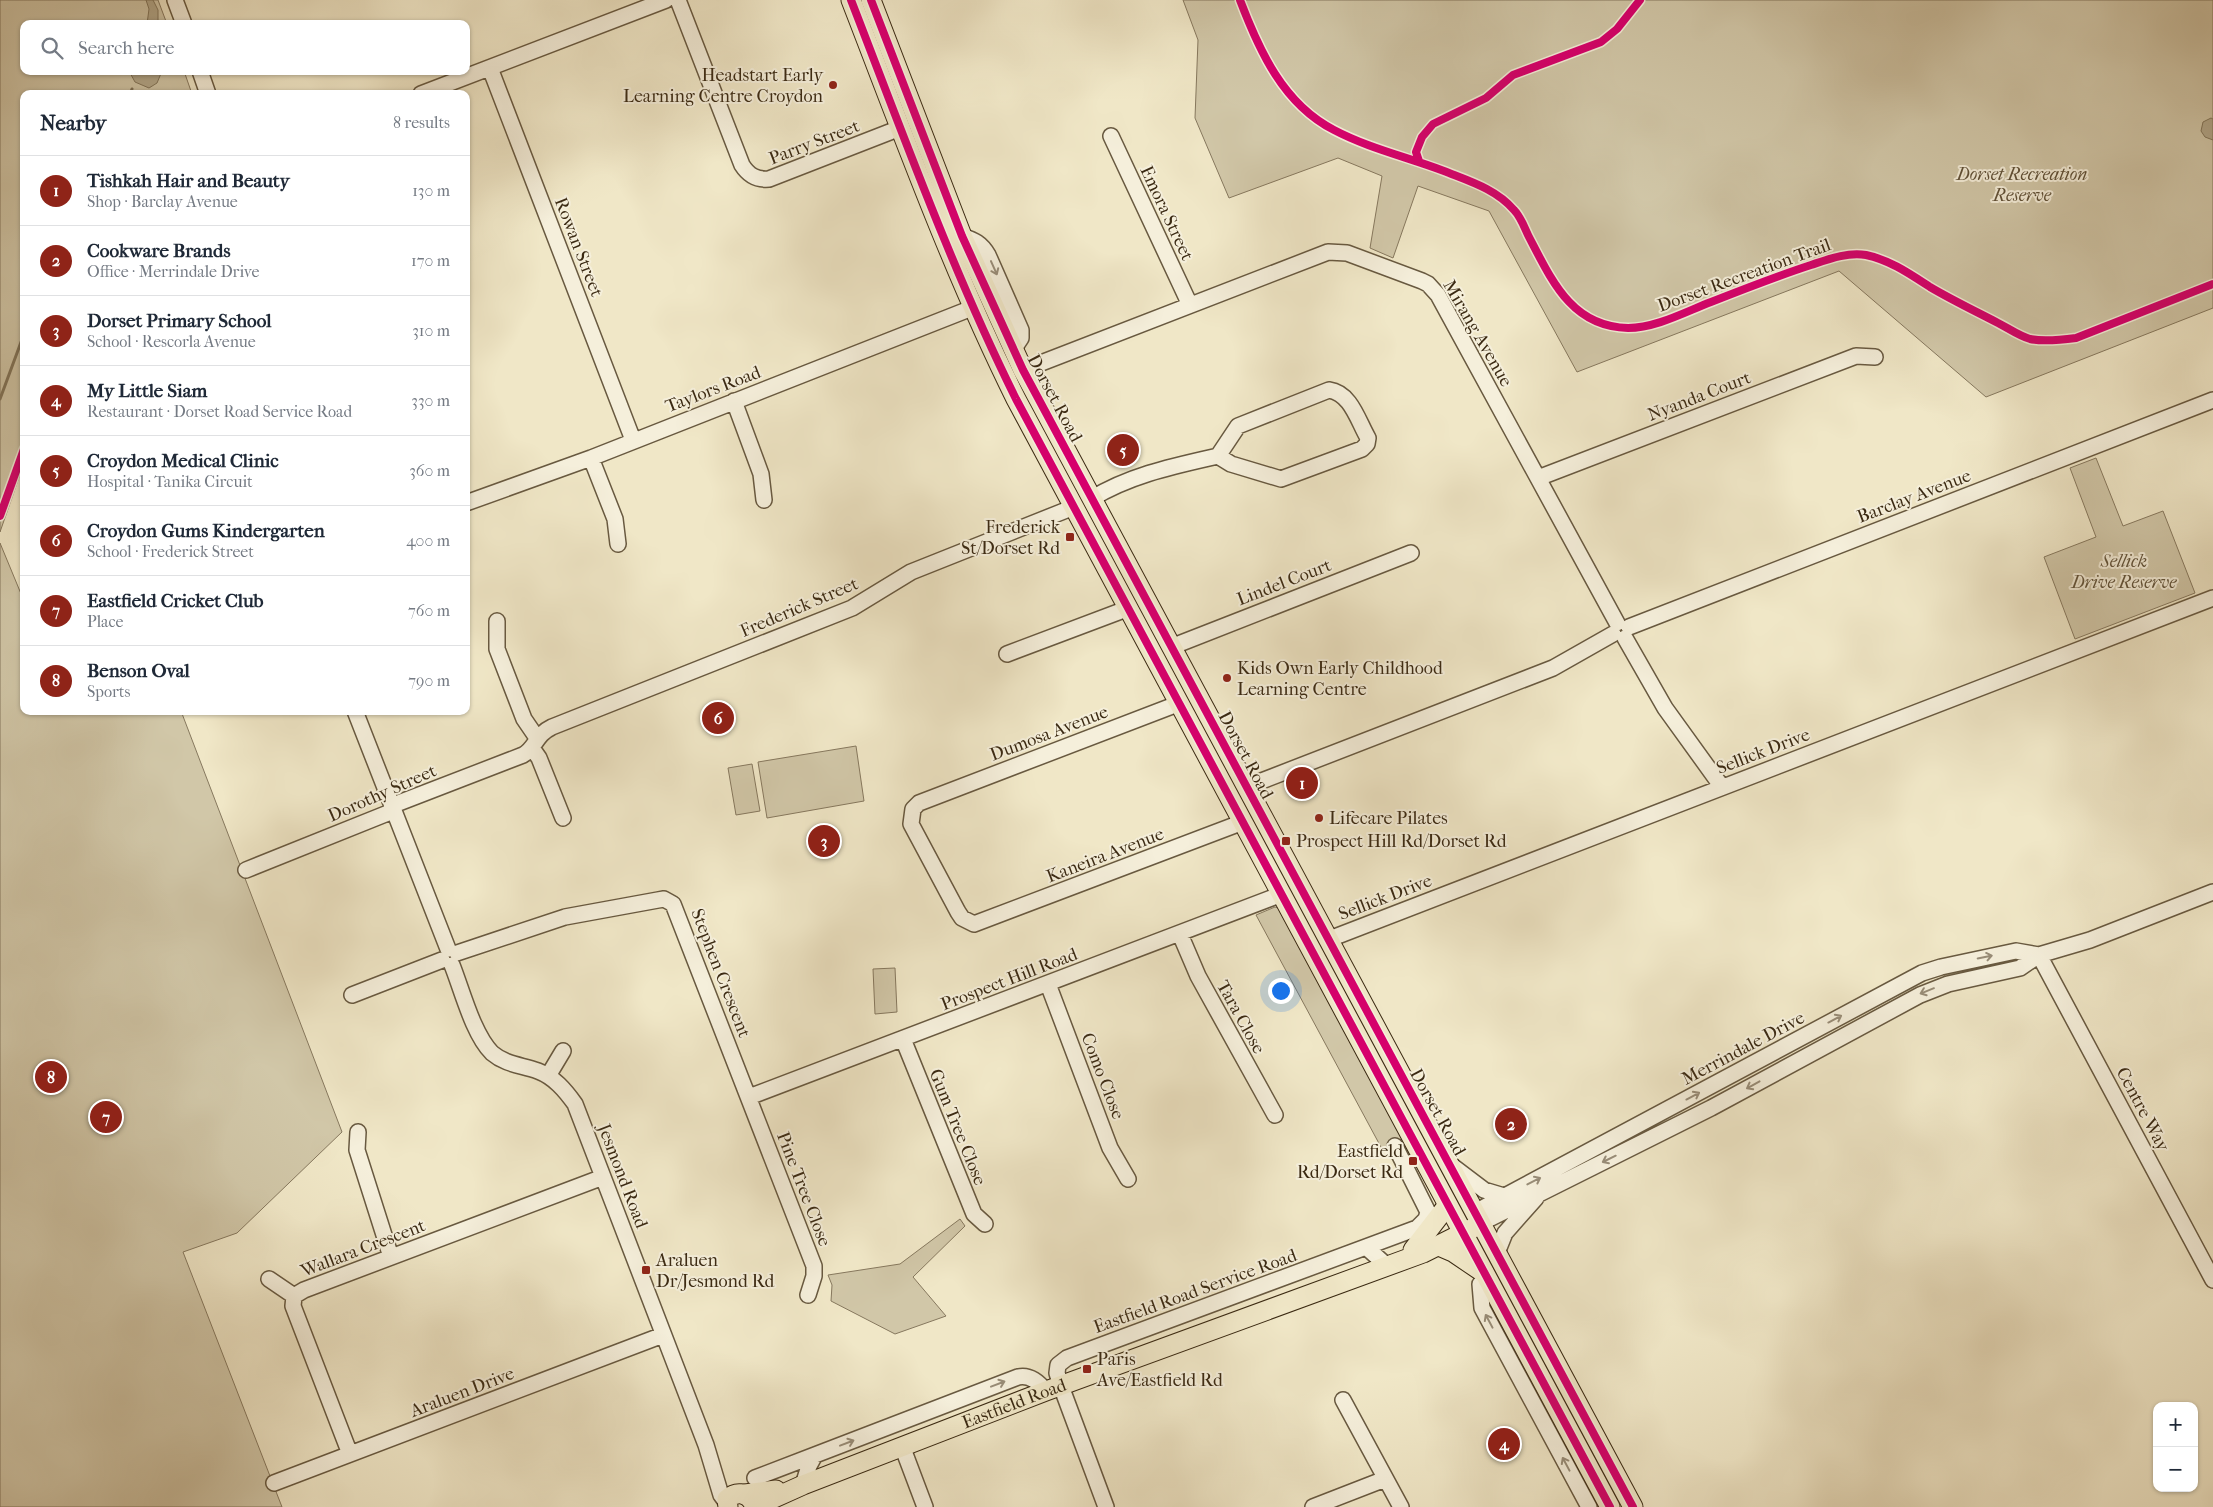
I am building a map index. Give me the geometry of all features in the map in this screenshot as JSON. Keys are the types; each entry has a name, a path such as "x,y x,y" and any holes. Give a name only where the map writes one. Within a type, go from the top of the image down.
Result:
{"main road":[{"name":"Dorset Road","path":"851,0 938,228 981,304 1013,350 1129,608 1246,787 1319,944 1447,1206 1610,1507"},
{"name":"Dorset Road","path":"871,0 962,236 981,304 1016,399 1083,503 1171,647 1188,699 1244,822 1282,894 1319,944 1448,1163 1633,1507"},
{"path":"1399,1258 1447,1206"},
{"name":"Eastfield Road","path":"1399,1258 1478,1218"},
{"name":"Eastfield Road","path":"739,1500 801,1486 1399,1258 1439,1246 1460,1228"},
{"path":"1439,1246 1453,1252 1486,1275"}],"street":[{"path":"175,0 182,20"},
{"path":"432,90 666,0"},
{"name":"Parry Street","path":"678,0 742,165 755,178 769,179 900,128"},
{"name":"Rowan Street","path":"490,68 633,440"},
{"path":"201,75 207,90"},
{"name":"Emora Street","path":"1111,136 1190,305"},
{"path":"962,236 975,240 983,246 988,255 1021,330 1021,338 1013,350"},
{"name":"Mirang Avenue","path":"1023,370 1322,254 1335,251 1347,253 1422,281 1434,289 1438,295 1665,708 1722,787"},
{"name":"Taylors Road","path":"470,502 591,458 981,304"},
{"name":"Nyanda Court","path":"1538,478 1856,356 1875,357"},
{"path":"1329,390 1338,391 1346,397 1368,438 1367,444 1362,448 1281,479 1231,464 1218,456 1238,426 1329,390"},
{"name":"Barclay Avenue","path":"1246,787 1552,668 1621,631 2213,400"},
{"path":"734,402 761,474 764,500"},
{"name":"Frederick Street","path":"534,743 540,733 552,727 852,608 911,572 1083,503 1113,485 1142,475 1218,456"},
{"path":"591,458 615,519 618,544"},
{"name":"Lindel Court","path":"1171,647 1411,553"},
{"name":"Sellick Drive","path":"1319,944 2213,598"},
{"path":"1007,654 1129,608"},
{"path":"497,621 497,649 563,818"},
{"name":"Dumosa Avenue","path":"980,923 967,922 962,918 911,824 913,809 931,798 1188,699"},
{"name":"Jesmond Road","path":"357,715 479,1034 486,1046 504,1062 548,1076 561,1085 575,1104 706,1445 721,1495 739,1500"},
{"name":"Dorothy Street","path":"246,870 388,814 396,804 523,756 534,743"},
{"name":"Kaneira Avenue","path":"980,923 1244,822"},
{"name":"Merrindale Drive","path":"1478,1218 1542,1191 1680,1124 1920,994 1948,984 2020,968 2039,956 2090,940 2213,892"},
{"name":"Prospect Hill Road","path":"749,1098 1282,894"},
{"name":"Stephen Crescent","path":"352,995 450,957 565,917 664,899 676,908 749,1098"},
{"name":"Tara Close","path":"1180,934 1198,976 1275,1115"},
{"name":"Merrindale Drive","path":"1478,1218 1504,1196 1922,973 1941,967 2016,951 2039,956"},
{"name":"Centre Way","path":"2039,956 2213,1280"},
{"name":"Como Close","path":"1048,984 1110,1148 1128,1179"},
{"name":"Gum Tree Close","path":"903,1039 974,1214 985,1224"},
{"path":"548,1076 562,1051"},
{"path":"1773,1052 1782,1069"},
{"name":"Pine Tree Close","path":"749,1098 814,1266 814,1276 808,1295"},
{"path":"1671,1108 1680,1124"},
{"path":"358,1132 356,1150 391,1257"},
{"name":"Eastfield Road Service Road","path":"1054,1388 1057,1368 1067,1358 1417,1228 1426,1219 1428,1212 1395,1146"},
{"path":"1448,1163 1484,1190 1504,1196"},
{"name":"Wallara Crescent","path":"350,1454 293,1306 294,1296 304,1290 603,1177"},
{"path":"1497,1253 1505,1233 1542,1191"},
{"path":"1366,1247 1399,1258"},
{"path":"1486,1275 1480,1284 1482,1308 1589,1507"},
{"path":"269,1279 294,1296"},
{"name":"Araluen Drive","path":"274,1483 663,1335"},
{"path":"739,1500 816,1455 1025,1375 1054,1388 1106,1507"},
{"path":"1343,1400 1401,1507"},
{"path":"902,1446 926,1507"},
{"path":"801,1486 809,1466 816,1455"},
{"path":"1313,1507 1386,1479"}],"green space":[{"path":"0,0 158,0 166,20 20,20 20,75 185,75 191,90 20,90 20,474 0,532"},
{"name":"Dorset Recreation Reserve","path":"1183,0 2213,0 2213,308 1986,397 1839,271 1577,372 1489,211 1418,186 1393,258 1370,248 1382,176 1338,158 1229,198 1195,118 1198,40"},
{"name":"Sellick Drive Reserve","path":"2096,458 2123,526 2163,511 2195,593 2075,639 2044,557 2096,537 2070,468"},
{"path":"0,543 20,591 20,715 183,715 342,1132 237,1233 183,1252 282,1507 0,1507"},
{"path":"856,746 864,801 767,818 758,762"},
{"path":"752,764 760,811 736,815 728,768"},
{"path":"1275,907 1278,908 1402,1139 1382,1149 1256,915"},
{"path":"895,968 897,1012 875,1014 873,969"},
{"path":"960,1219 965,1226 913,1277 946,1316 895,1334 831,1301 832,1285 828,1275 900,1264"}],"shaded area":[{"path":"146,0 153,0 158,10 158,20 148,20 149,9"},
{"path":"131,75 160,75 157,83 149,88 135,82"},
{"path":"2211,118 2213,119 2213,140 2205,137 2201,131 2203,122"}],"waterway":[{"path":"0,399 20,345"}],"cycle path":[{"path":"851,0 949,251 1016,399 1610,1507"},
{"path":"871,0 962,236 1023,370 1633,1507"},
{"name":"Dorset Recreation Trail","path":"1240,0 1256,38 1275,74 1300,106 1316,119 1347,136 1463,178 1499,196 1519,216 1546,270 1566,299 1592,320 1609,326 1628,328 1660,322 1831,258 1852,254 1875,257 1892,264 1938,292 2018,334 2030,339 2041,340 2076,338 2213,284"},
{"path":"1419,161 1416,152 1422,137 1433,124 1486,98 1513,75 1601,42 1617,29 1640,0"},
{"path":"0,516 20,460"}],"place":[{"name":"Headstart Early Learning Centre Croydon","path":"833,85"},
{"name":"Croydon Medical Clinic","path":"1123,450"},
{"name":"Frederick St/Dorset Rd","path":"1070,537"},
{"name":"Kids Own Early Childhood Learning Centre","path":"1227,678"},
{"name":"Croydon Gums Kindergarten","path":"718,718"},
{"name":"Tishkah Hair and Beauty","path":"1302,783"},
{"name":"Lifecare Pilates","path":"1319,818"},
{"name":"Dorset Primary School","path":"824,841"},
{"name":"Prospect Hill Rd/Dorset Rd","path":"1286,841"},
{"name":"Benson Oval","path":"51,1077"},
{"name":"Eastfield Cricket Club","path":"106,1117"},
{"name":"Cookware Brands","path":"1511,1124"},
{"name":"Eastfield Rd/Dorset Rd","path":"1413,1161"},
{"name":"Araluen Dr/Jesmond Rd","path":"646,1270"},
{"name":"Paris Ave/Eastfield Rd","path":"1087,1369"},
{"name":"My Little Siam","path":"1504,1444"}]}
